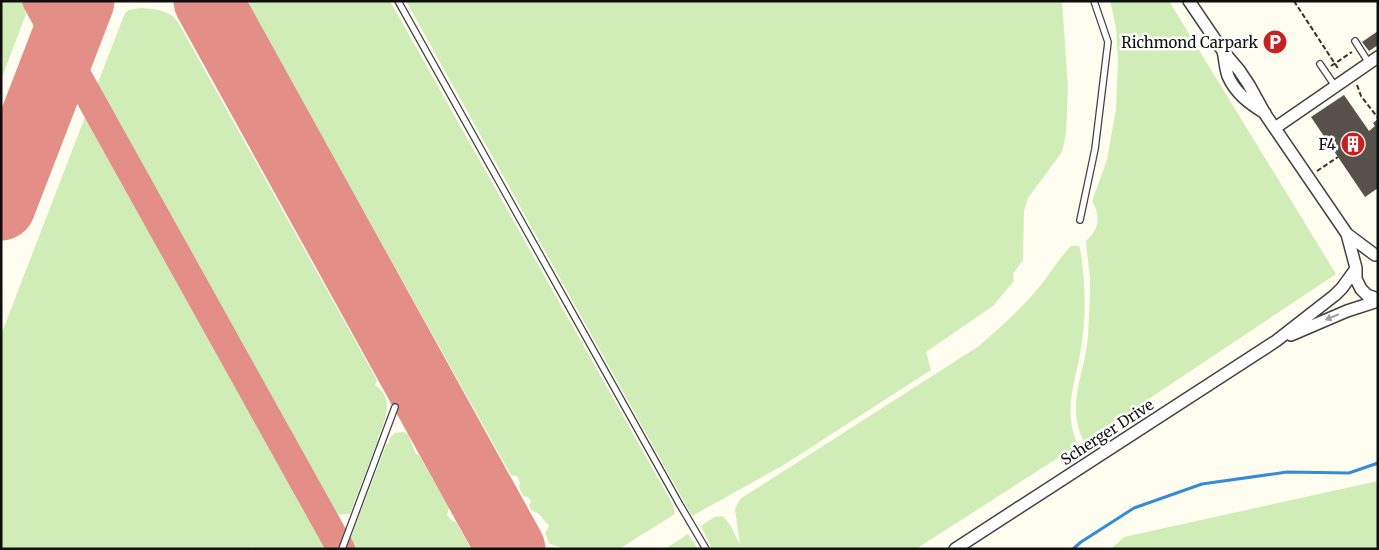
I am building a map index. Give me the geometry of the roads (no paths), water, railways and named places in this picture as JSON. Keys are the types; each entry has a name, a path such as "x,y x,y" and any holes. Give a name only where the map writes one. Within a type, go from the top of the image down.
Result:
{"street":[{"path":"1189,1 1223,52 1252,89 1265,114 1347,234 1356,269"},
{"path":"1275,128 1374,60"},
{"path":"1347,234 1377,255"},
{"name":"Scherger Drive","path":"955,549 1276,341 1339,292 1364,258 1377,255"},
{"name":"Scherger Drive","path":"1356,269 1357,281 1361,289 1367,295 1378,300"},
{"name":"Scherger Drive","path":"1276,341 1378,300"}],"lane":[{"path":"398,1 706,549"},
{"path":"1080,220 1095,149 1108,42 1094,1"},
{"path":"1354,41 1374,60"},
{"path":"1320,64 1335,86"},
{"path":"342,549 394,407"}],"waterway":[{"path":"1073,549 1134,508 1202,484 1287,472 1349,473 1378,463"}],"place":[{"name":"Richmond Carpark","path":"1275,42"},
{"name":"F4","path":"1353,144"}]}
